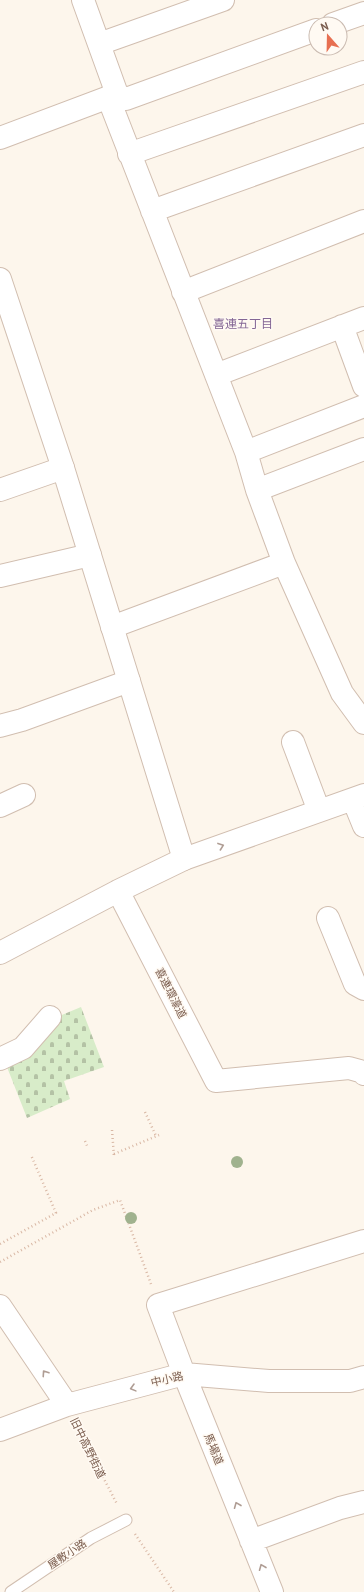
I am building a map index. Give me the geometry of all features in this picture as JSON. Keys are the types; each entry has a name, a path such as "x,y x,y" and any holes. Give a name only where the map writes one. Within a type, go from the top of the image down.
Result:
{"street":[{"path":"83,0 99,44 129,154 246,452 257,490 284,563 342,693 364,723"},
{"path":"99,44 224,0"},
{"path":"348,19 364,13"},
{"path":"0,138 112,95 126,99 308,33"},
{"path":"129,154 364,72"},
{"path":"152,211 364,135"},
{"path":"183,292 364,221"},
{"path":"0,279 63,468 184,859"},
{"path":"216,375 364,318"},
{"path":"342,326 364,386"},
{"path":"246,452 364,406"},
{"path":"257,490 364,450"},
{"path":"0,490 63,468"},
{"path":"0,576 90,555"},
{"path":"112,628 284,563"},
{"path":"0,726 22,720 128,681"},
{"path":"293,742 319,811"},
{"path":"0,806 24,795"},
{"path":"0,953 118,891 184,859 358,797 364,826"},
{"name":"喜連環濠道","path":"118,891 216,1081 348,1068 363,1072 364,1074"},
{"path":"328,918 355,984 364,989"},
{"path":"0,1059 23,1048 50,1017"},
{"path":"158,1305 364,1241"},
{"name":"馬場道","path":"158,1305 184,1374 272,1592"},
{"name":"旧中高野街道","path":"0,1306 67,1405"},
{"name":"中小路","path":"0,1430 67,1405 184,1374 269,1381 350,1381 364,1377"},
{"path":"251,1541 340,1508 364,1502"}],"lane":[{"name":"屋敷小路","path":"11,1592 91,1538 126,1520"}],"path":[{"path":"112,1130 114,1156 157,1136 145,1112"},
{"path":"85,1141 88,1148"},
{"path":"0,1244 56,1213 31,1155"},
{"path":"0,1262 93,1210 120,1200 158,1305"},
{"name":"旧中高野街道","path":"67,1405 102,1478 126,1520 174,1592"}],"green space":[{"path":"81,1007 104,1067 64,1081 70,1099 27,1118 5,1062 57,1017"}],"district":[{"name":"喜連五丁目","path":"243,323"}]}
